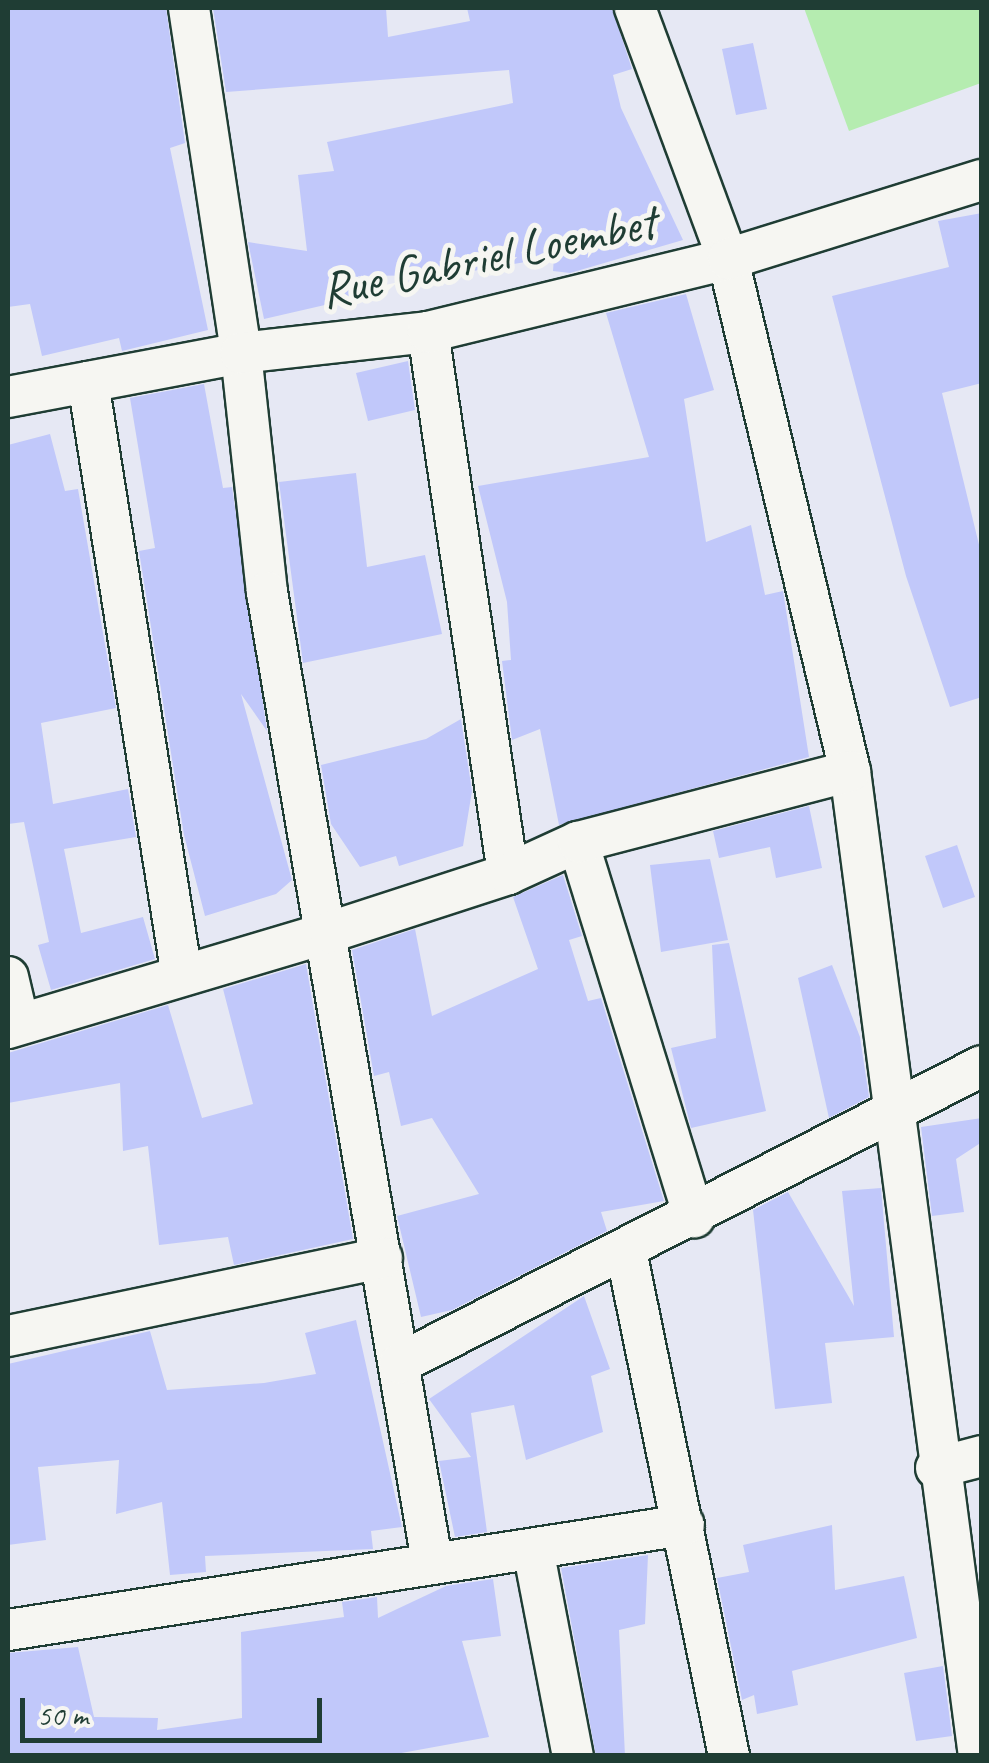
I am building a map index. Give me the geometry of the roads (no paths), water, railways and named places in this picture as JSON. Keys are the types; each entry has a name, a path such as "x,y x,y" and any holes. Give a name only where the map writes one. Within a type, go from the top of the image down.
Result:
{"street":[{"path":"189,8 242,353 267,592 330,932 432,1561"},
{"path":"635,8 728,259 850,772 936,1468 979,1756"},
{"name":"Rue Gabriel Loembet","path":"8,397 242,353 428,332 728,259 982,180"},
{"path":"428,332 508,874"},
{"path":"88,382 181,970"},
{"path":"8,978 13,1026 181,970 330,932 508,874 578,842 850,772"},
{"path":"578,842 694,1216"},
{"path":"400,1363 894,1115 979,1067"},
{"path":"626,1251 729,1756"},
{"path":"8,1336 382,1258"},
{"path":"936,1468 982,1456"},
{"path":"8,1630 432,1561 684,1525"},
{"path":"533,1549 573,1756"}]}
